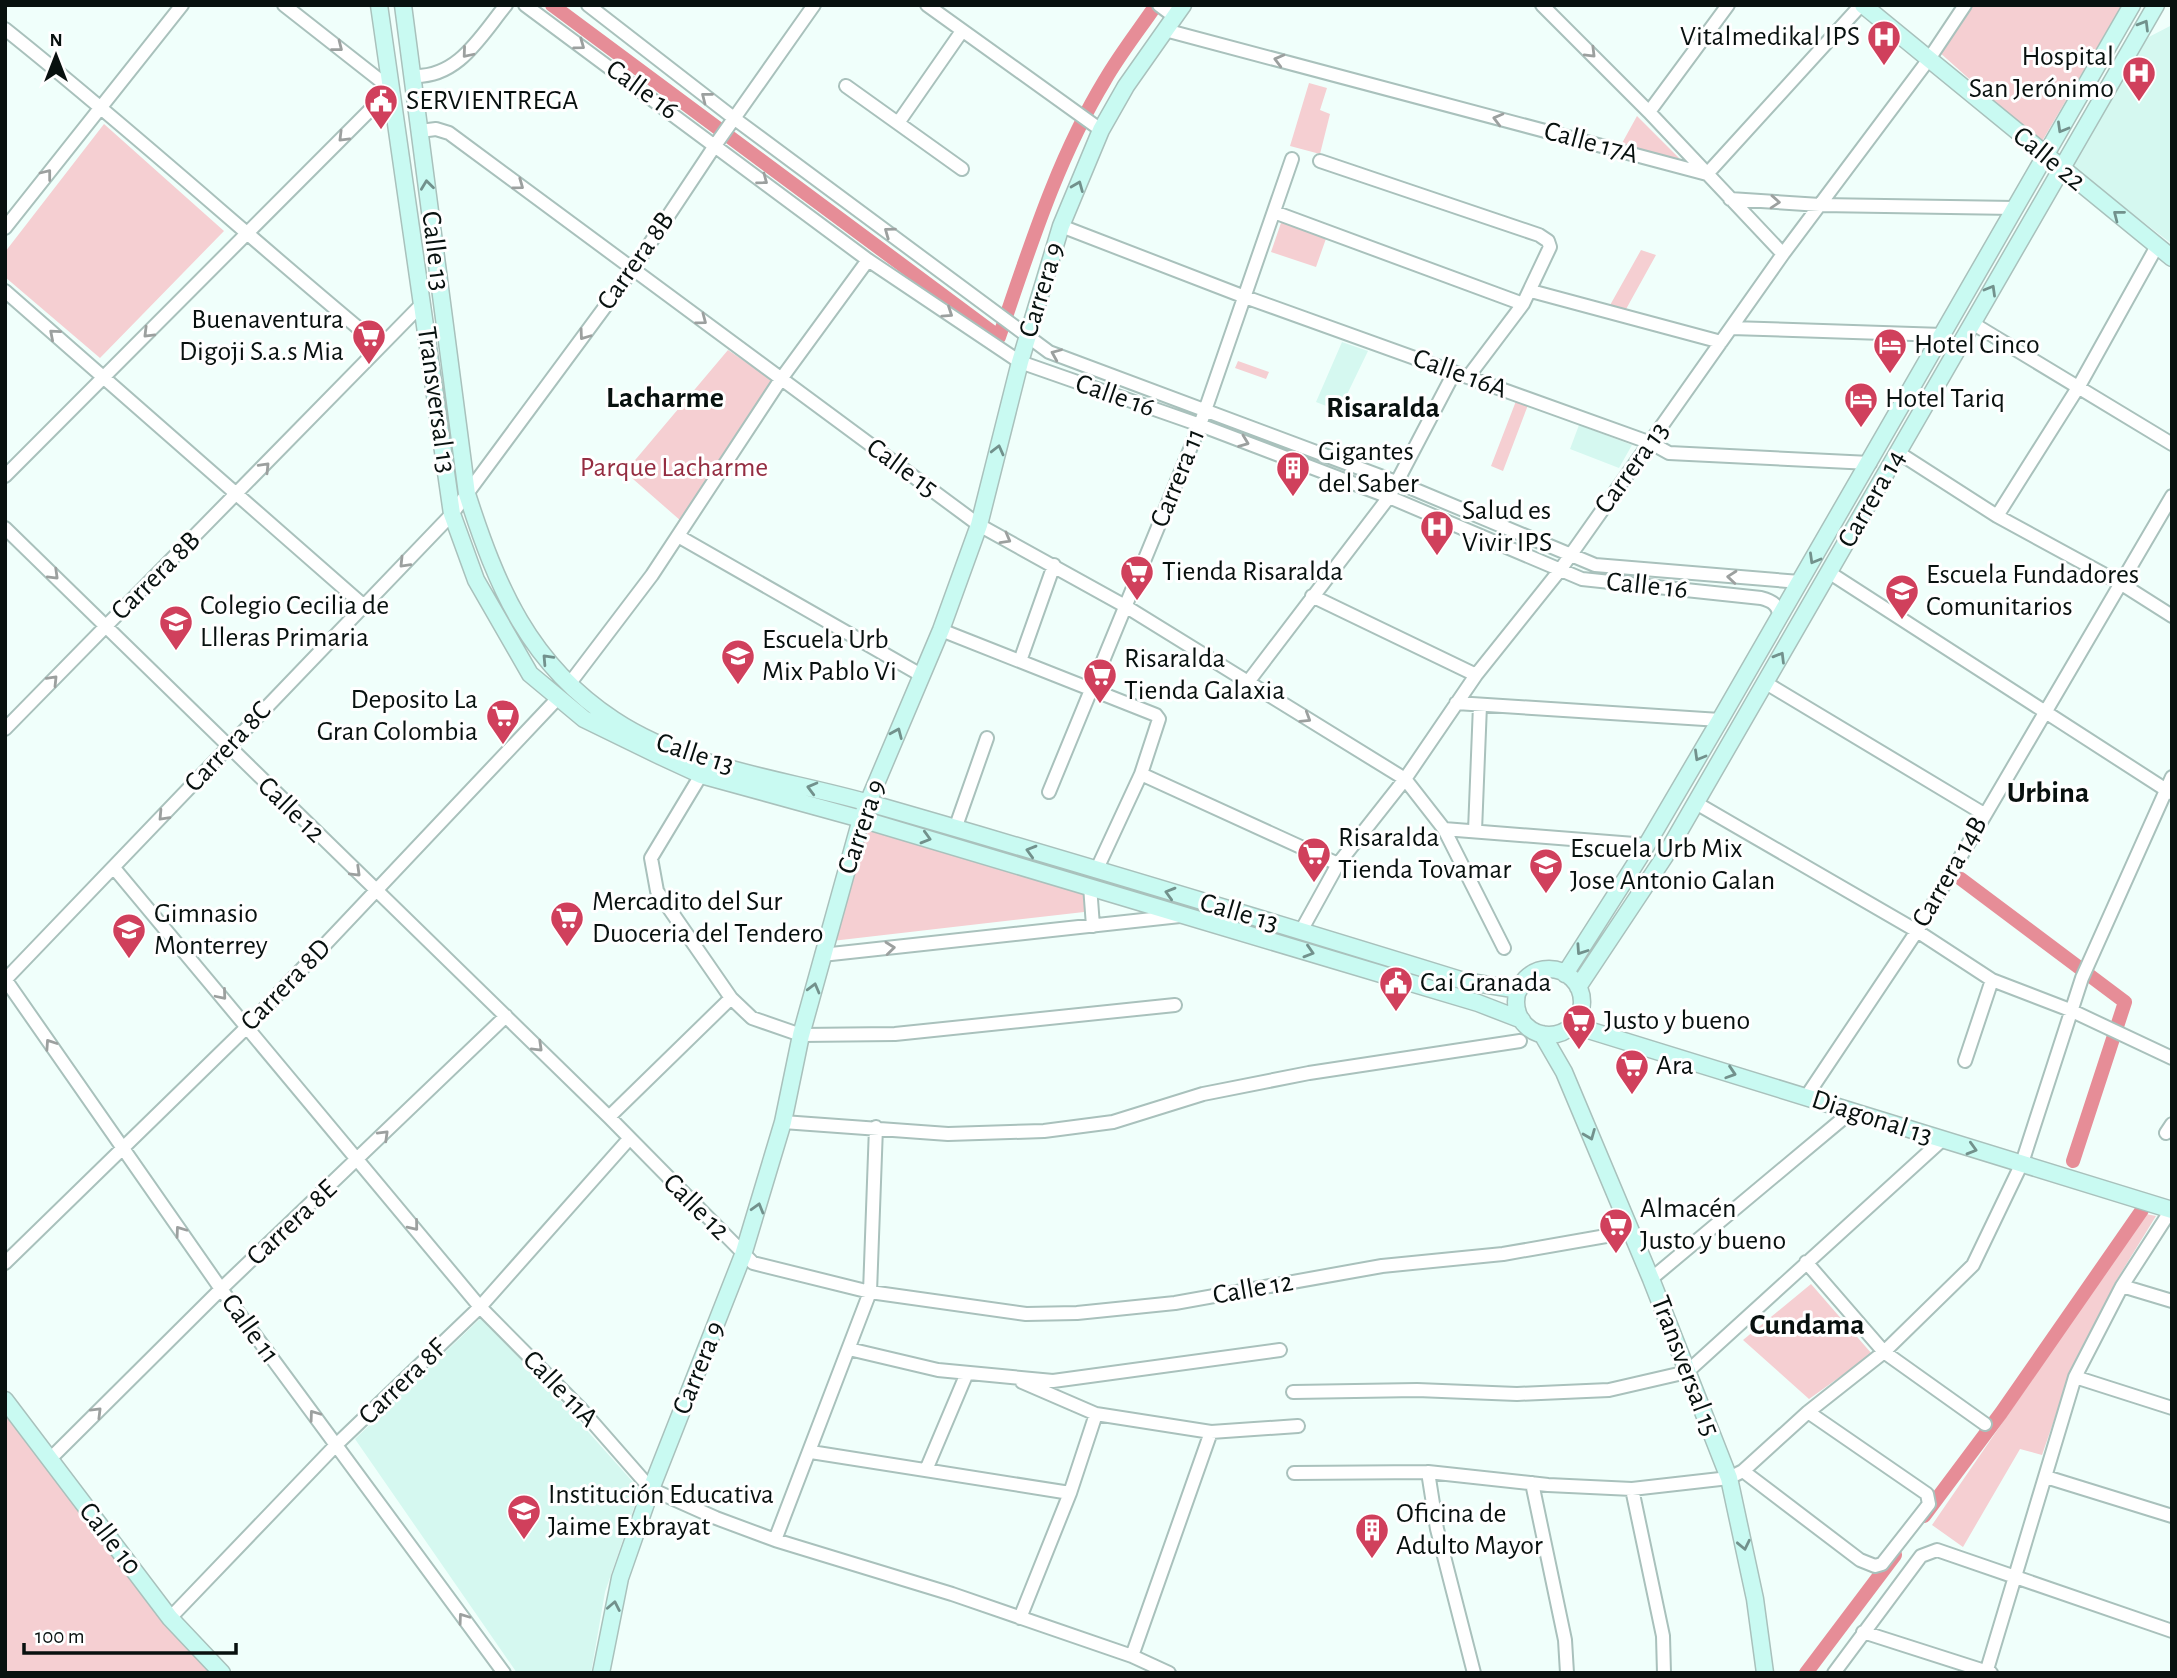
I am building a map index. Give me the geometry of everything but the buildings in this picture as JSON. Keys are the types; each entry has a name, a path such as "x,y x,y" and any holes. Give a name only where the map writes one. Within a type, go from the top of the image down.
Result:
{"main road":[{"name":"Transversal 13","path":"379,5 452,514 476,580 497,620"},
{"name":"Calle 13","path":"403,5 467,494 490,565 506,601 540,651 570,683 612,719 648,739 708,761 955,829 1189,915 1478,1003 1522,1020"},
{"name":"Calle 22","path":"1862,5 2172,258"},
{"name":"Carrera 14","path":"1565,974 1647,845 1870,463 2132,5"},
{"name":"Carrera 14","path":"1578,987 1629,912 1696,803 2156,5"},
{"name":"Carrera 9","path":"601,1673 620,1578 651,1489 743,1255 783,1122 801,1035 861,819 942,630 979,525 1020,362 1061,226 1095,126 1165,30 1171,9"},
{"name":"Calle 13","path":"497,620 530,674 584,719 701,775 861,819 1301,931 1464,981 1519,990"},
{"path":"1556,970 1565,974 1578,987 1582,1007 1558,1031 1522,1020 1516,1002 1519,990 1524,981 1539,971 1556,970"},
{"name":"Diagonal 13","path":"1558,1031 1806,1097 2171,1210"},
{"name":"Transversal 15","path":"1558,1031 1564,1072 1651,1279 1686,1372 1736,1474 1765,1673"},
{"name":"Calle 10","path":"5,1400 170,1618 222,1673"}],"street":[{"path":"5,228 182,5"},
{"path":"5,476 391,89 284,5"},
{"path":"413,76 436,75 460,62 506,5"},
{"name":"Calle 16","path":"525,5 718,141 868,260 1020,362 1200,425 1390,497 1582,579 1761,598 1771,600 1778,607 1780,617"},
{"name":"Calle 16","path":"588,5 732,122 1049,352 1399,483 1595,565 1800,582"},
{"name":"Carrera 8B","path":"452,514 633,269 718,141 814,5"},
{"path":"927,5 1095,126"},
{"path":"1542,5 1649,112 1783,254"},
{"path":"1649,112 1728,5"},
{"path":"1707,174 1862,5"},
{"name":"Carrera 13","path":"1301,931 1338,864 1405,779 1476,675 1560,570 1783,254 1929,59 1965,5"},
{"path":"5,29 100,105 246,235 380,346"},
{"name":"Calle 17A","path":"1165,30 1707,174"},
{"path":"898,123 962,31"},
{"path":"846,86 962,169"},
{"name":"Calle 15","path":"420,131 436,129 449,133 979,525 1125,606 1405,779"},
{"name":"Carrera 11","path":"1049,792 1200,425 1292,159"},
{"path":"1320,161 1539,235 1548,241 1550,247 1531,291 1468,377"},
{"path":"1730,199 1820,205 2015,208"},
{"path":"1274,212 1523,304"},
{"name":"Calle 16A","path":"1061,226 1245,297 1651,443 1669,453 1870,463"},
{"path":"1997,516 2079,386 2157,246"},
{"path":"570,683 678,536 781,379 868,260"},
{"path":"5,291 363,605"},
{"path":"1531,291 1721,342"},
{"name":"Carrera 8B","path":"5,729 239,494 423,303"},
{"path":"1972,323 2172,444"},
{"path":"1731,328 1943,335"},
{"path":"1248,681 1390,497 1454,373"},
{"path":"1899,453 1997,516 2120,583 2172,616"},
{"name":"Carrera 14B","path":"1806,1097 1917,931 2172,496"},
{"name":"Carrera 8C","path":"5,980 452,514"},
{"name":"Calle 12","path":"5,528 227,748 609,1117 753,1264 870,1292 1026,1314 1077,1313 1175,1303 1382,1266 1503,1254 1629,1232"},
{"path":"678,536 921,675"},
{"path":"1020,661 1054,565"},
{"path":"1830,573 2168,791"},
{"path":"1312,596 1476,675"},
{"path":"942,630 1093,689 1156,715 1159,719 1141,775 1093,878 1093,926"},
{"path":"1766,683 1984,814"},
{"name":"Carrera 8D","path":"5,1263 248,1026 558,698"},
{"path":"1456,703 1720,720"},
{"path":"1475,831 1480,705"},
{"path":"955,829 987,738"},
{"path":"701,775 651,858 651,872 657,891 731,998 752,1018 801,1035 895,1034 1175,1005"},
{"path":"1141,775 1338,864"},
{"path":"1294,1472 1428,1472 1532,1483 1632,1489 1736,1474 1884,1352 1973,1265 2022,1163 2082,978 2172,777"},
{"path":"1405,779 1444,829 1504,948"},
{"path":"1696,803 1917,931 1992,980 2070,1010 2172,1058"},
{"path":"1444,829 1647,845"},
{"name":"Calle 11A","path":"114,868 480,1307 581,1409 651,1489 775,1540 1020,1618 1132,1656 1169,1673"},
{"path":"822,956 1189,915"},
{"name":"Calle 11","path":"5,980 221,1289 504,1673"},
{"path":"1965,1061 1992,980"},
{"path":"609,1117 731,998"},
{"name":"Carrera 8E","path":"49,1460 221,1289 506,1016"},
{"path":"783,1122 948,1134 1044,1131 1113,1122 1203,1094 1309,1073 1520,1041"},
{"path":"1651,1279 1852,1111"},
{"path":"775,1540 811,1452 870,1292 876,1127"},
{"name":"Carrera 8F","path":"170,1618 337,1445 480,1307 629,1139"},
{"path":"1293,1392 1418,1390 1517,1394 1596,1391 1686,1372 1942,1140"},
{"path":"1863,1632 1988,1672 2013,1578 2075,1377 2122,1286 2171,1210"},
{"path":"1806,1262 1884,1352 1985,1424"},
{"path":"2122,1286 2172,1301"},
{"path":"849,1349 938,1370 1053,1381 1280,1350"},
{"path":"926,1470 967,1373"},
{"path":"1013,1377 1096,1415 1211,1432 1298,1426"},
{"path":"2075,1377 2172,1408"},
{"path":"1736,1474 1860,1560 1875,1566 1882,1564 1929,1504 1927,1494 1808,1412"},
{"path":"1020,1618 1070,1493 1096,1415"},
{"path":"1132,1656 1211,1432"},
{"path":"811,1452 1070,1493"},
{"path":"1428,1472 1437,1529 1474,1673"},
{"path":"2046,1477 2172,1516"},
{"path":"1532,1483 1565,1640 1567,1673"},
{"path":"1632,1489 1663,1636 1664,1673"},
{"path":"1834,1673 1921,1556 1928,1551 1937,1550 2172,1631"}],"shaded area":[{"name":"Hospital San Jerónimo","path":"2172,25 2172,244 2070,166 2143,40"},
{"path":"1342,342 1368,351 1339,411 1316,402"},
{"path":"1579,425 1632,445 1619,468 1570,449"},
{"name":"Institución Educativa Jaime Exbrayat","path":"484,1315 640,1490 605,1592 591,1673 517,1673 355,1439"}],"green space":[{"path":"1970,5 2122,5 2041,143 1938,51"},
{"path":"1309,83 1327,88 1320,110 1330,114 1320,154 1290,146"},
{"path":"1637,116 1680,159 1621,145"},
{"path":"104,124 224,231 100,358 5,277 5,252"},
{"path":"1283,217 1328,233 1316,267 1271,252"},
{"path":"1641,250 1656,255 1625,311 1609,307"},
{"name":"Parque Lacharme","path":"728,350 775,382 681,521 625,472"},
{"path":"1238,361 1269,372 1266,379 1235,368"},
{"path":"1516,401 1528,405 1503,471 1491,466"},
{"path":"867,822 1087,892 1084,912 832,941"},
{"path":"2146,1214 2156,1216 2116,1281 2069,1377 2042,1455 2020,1449 1963,1547 1932,1525"},
{"path":"1811,1284 1872,1354 1809,1399 1743,1340"},
{"path":"5,1400 222,1673 5,1673"}],"waterway":[{"path":"552,5 999,337 1045,205 1072,141 1111,70 1156,5"},
{"path":"1961,879 2125,1002 2073,1161"},
{"path":"1924,1516 2001,1413 2142,1210"},
{"path":"1806,1673 1895,1555"}],"place":[{"name":"Vitalmedikal IPS","path":"1884,67"},
{"name":"Hospital San Jerónimo","path":"2139,103"},
{"name":"SERVIENTREGA","path":"381,131"},
{"name":"Buenaventura Digoji S.a.s Mia","path":"369,366"},
{"name":"Hotel Cinco","path":"1890,375"},
{"name":"Hotel Tariq","path":"1861,429"},
{"name":"Gigantes del Saber","path":"1293,498"},
{"name":"Salud es Vivir IPS","path":"1437,557"},
{"name":"Tienda Risaralda","path":"1137,602"},
{"name":"Escuela Fundadores Comunitarios","path":"1902,621"},
{"name":"Colegio Cecilia de Llleras Primaria","path":"176,652"},
{"name":"Escuela Urb Mix Pablo Vi","path":"738,686"},
{"name":"Risaralda Tienda Galaxia","path":"1100,705"},
{"name":"Deposito La Gran Colombia","path":"503,746"},
{"name":"Risaralda Tienda Tovamar","path":"1314,884"},
{"name":"Escuela Urb Mix Jose Antonio Galan","path":"1546,895"},
{"name":"Mercadito del Sur Duoceria del Tendero","path":"567,948"},
{"name":"Gimnasio Monterrey","path":"129,960"},
{"name":"Cai Granada","path":"1396,1013"},
{"name":"Justo y bueno","path":"1579,1051"},
{"name":"Ara","path":"1632,1096"},
{"name":"Almacén Justo y bueno","path":"1616,1255"},
{"name":"Institución Educativa Jaime Exbrayat","path":"524,1541"},
{"name":"Oficina de Adulto Mayor","path":"1372,1560"}],"district":[{"name":"Lacharme","path":"665,398"},
{"name":"Risaralda","path":"1383,408"},
{"name":"Urbina","path":"2048,793"},
{"name":"Cundama","path":"1807,1325"}]}
